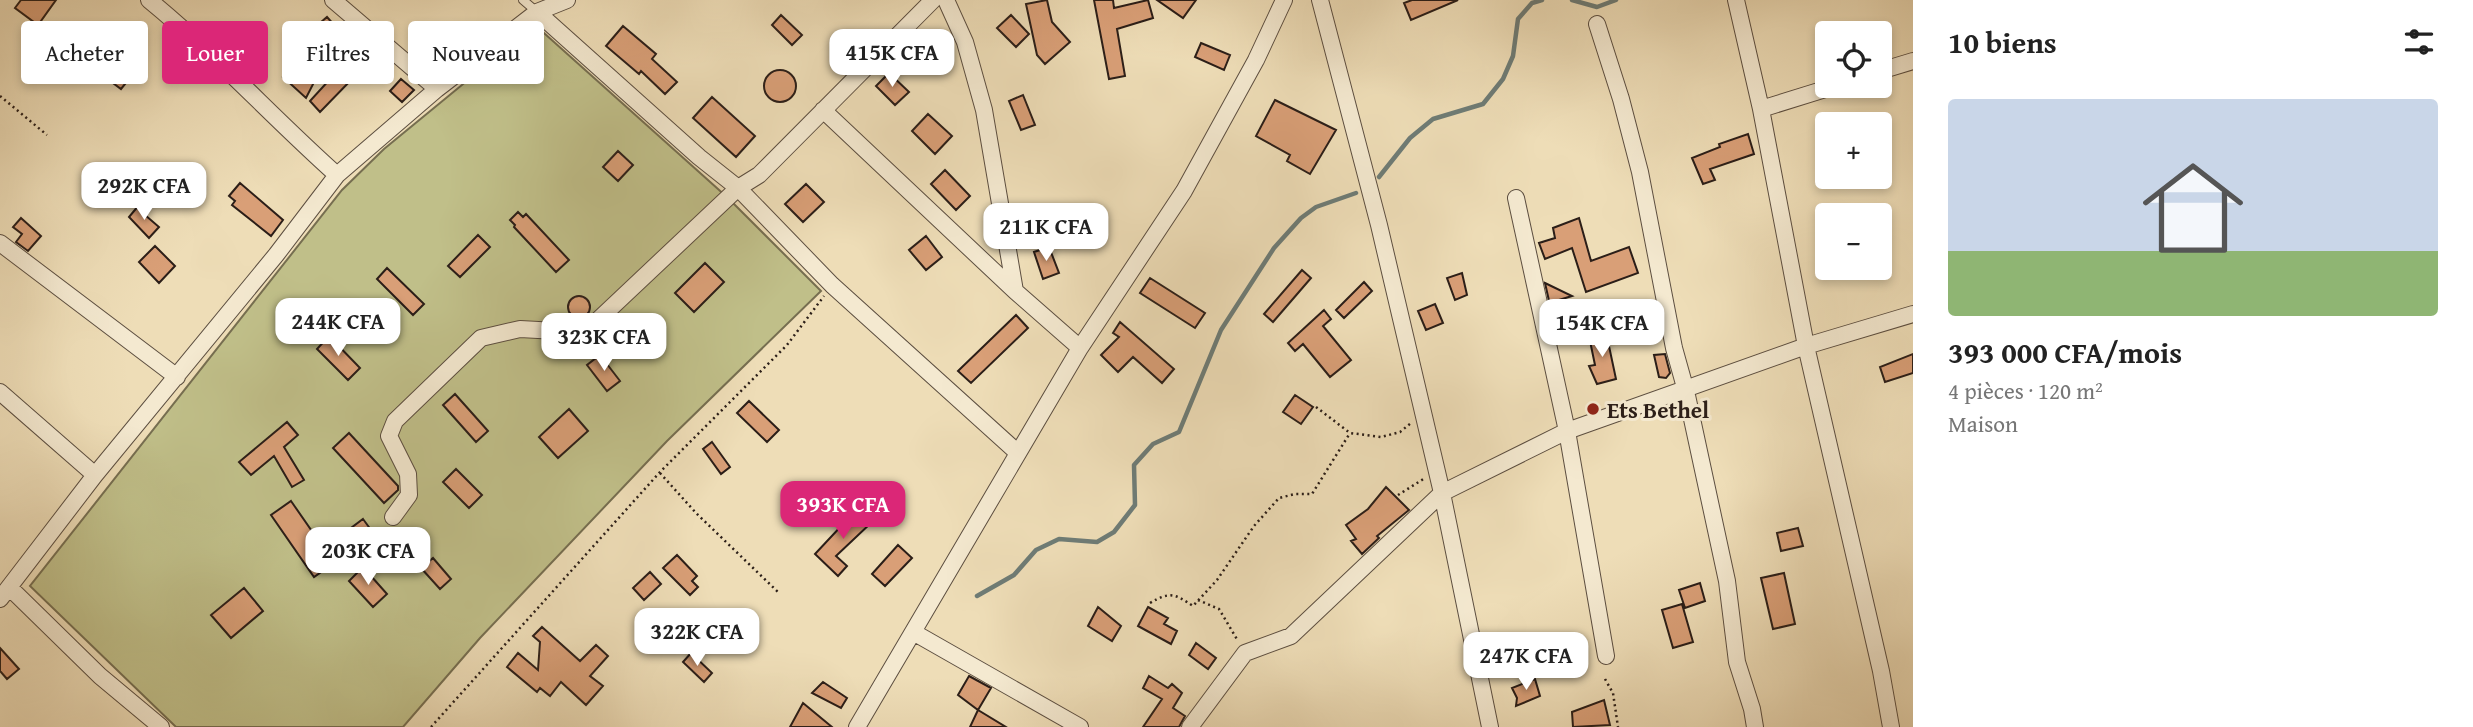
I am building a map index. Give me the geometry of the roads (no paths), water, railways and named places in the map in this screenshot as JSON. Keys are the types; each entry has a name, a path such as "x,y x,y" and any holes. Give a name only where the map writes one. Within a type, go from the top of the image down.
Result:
{"street":[{"path":"149,0 285,129 337,174"},
{"path":"333,0 437,89"},
{"path":"162,727 5,593 95,475 276,255 337,174 437,89 537,12 566,0"},
{"path":"393,517 409,495 408,474 389,436 395,421 456,360 481,338 520,330 575,332 597,321 738,188 759,175 933,0"},
{"path":"946,0 965,42 984,110 1015,291"},
{"path":"857,727 1080,348 1184,191 1256,60 1284,0"},
{"path":"1320,0 1379,225 1442,493 1490,727"},
{"path":"1736,0 1761,109 1806,346 1881,671 1891,727"},
{"path":"537,12 699,157 738,188 832,285 1018,453"},
{"path":"1597,24 1621,99 1640,172 1674,348 1686,391 1727,581 1737,662 1755,727"},
{"path":"1892,67 1913,61"},
{"path":"1761,109 1815,92"},
{"path":"823,110 1015,291 1080,348"},
{"path":"1516,198 1567,431 1606,656"},
{"path":"0,243 177,377"},
{"path":"1190,727 1245,653 1291,636 1442,493 1567,431 1686,391 1806,346 1913,314"},
{"path":"0,392 95,475"},
{"path":"913,632 1080,727"}],"lane":[{"path":"523,0 537,12"}],"waterway":[{"path":"1379,177 1410,138 1433,119 1483,104 1503,79 1513,56 1518,19 1532,3 1542,0"},
{"path":"1572,0 1597,7 1616,0"},
{"path":"977,596 1014,575 1036,550 1059,539 1097,542 1114,532 1135,505 1134,465 1153,444 1179,432 1221,330 1274,248 1301,218 1316,207 1356,193"}],"place":[{"name":"Ets Bethel","path":"1593,409"}]}
